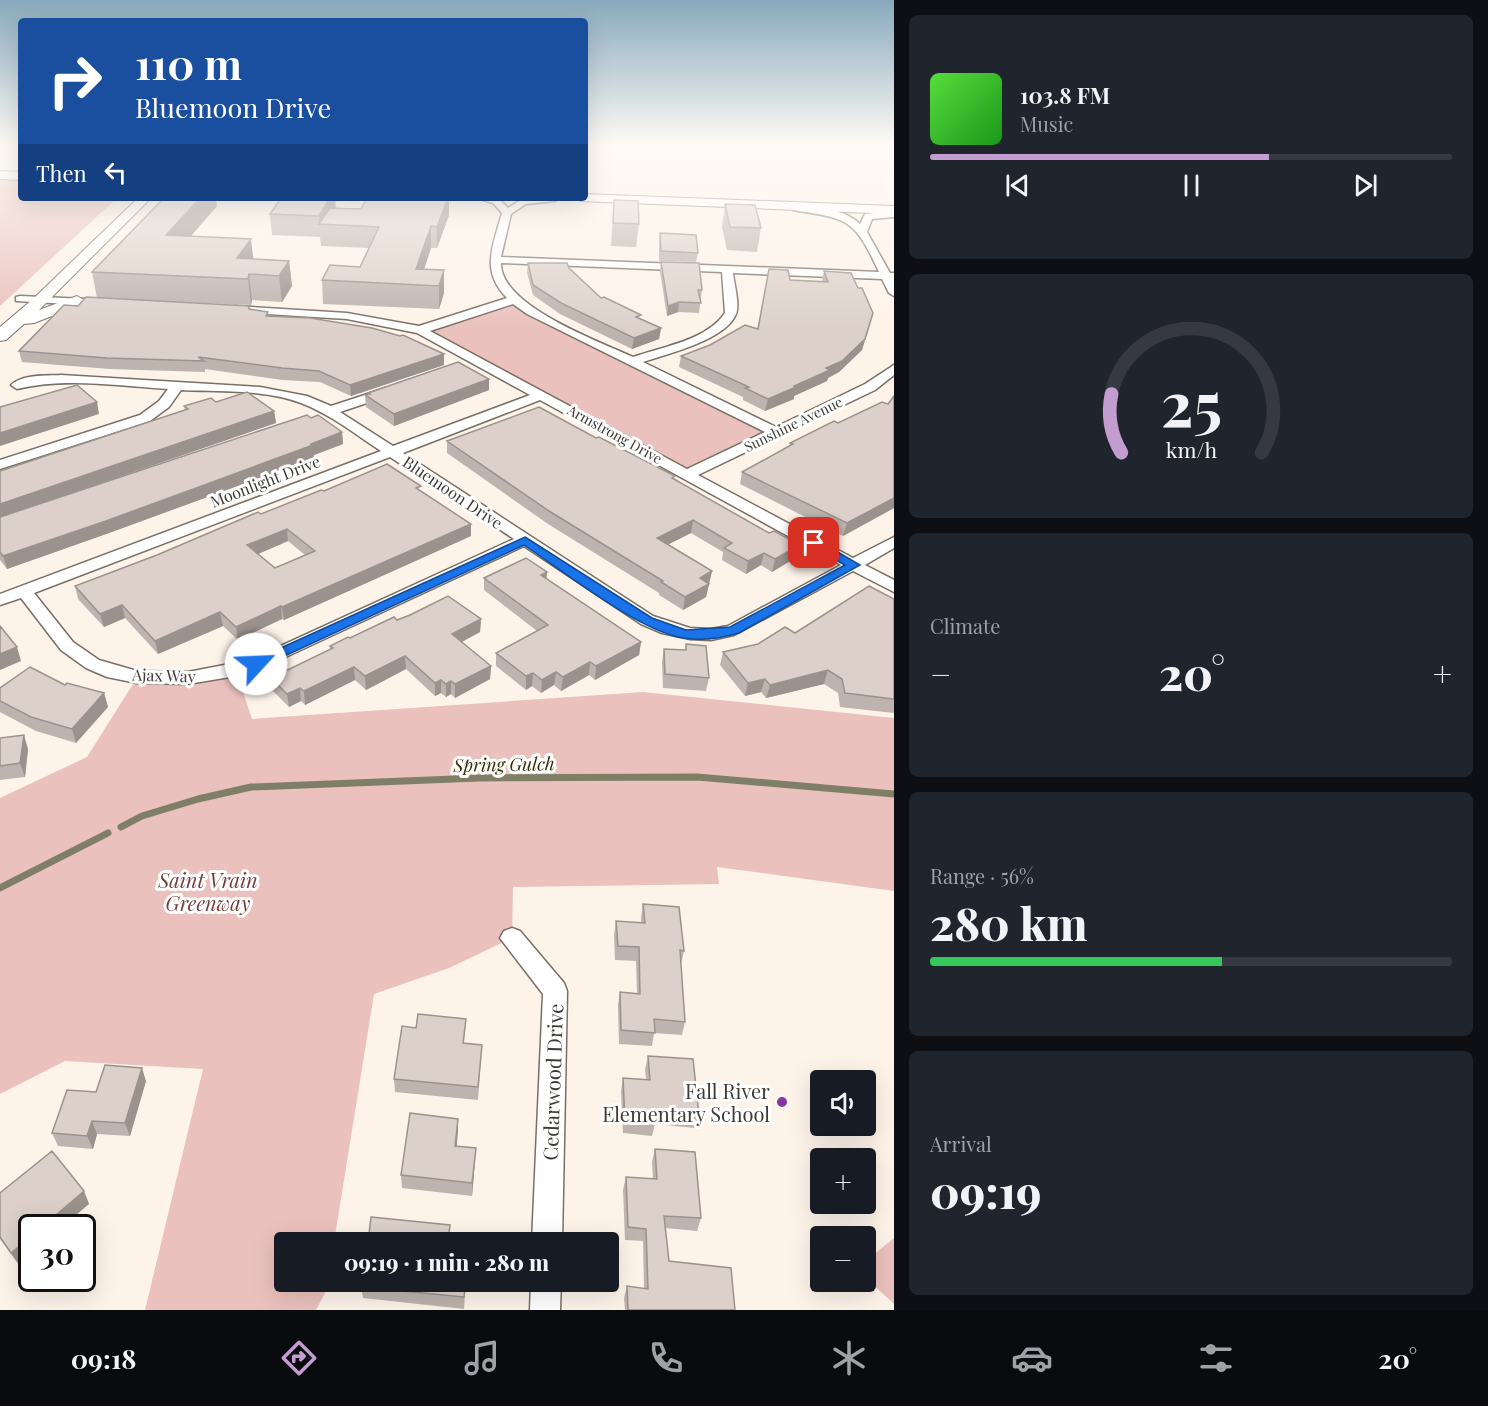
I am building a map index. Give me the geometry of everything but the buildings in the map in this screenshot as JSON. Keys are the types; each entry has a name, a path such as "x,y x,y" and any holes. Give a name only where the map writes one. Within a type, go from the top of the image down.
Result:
{"main road":[{"path":"1,329 20,299 118,206"},
{"path":"1,329 41,300 137,206"},
{"path":"783,206 853,214 894,212"},
{"path":"1,329 77,302"}],"street":[{"path":"506,206 494,270 496,279 513,300 531,312 775,432"},
{"path":"863,231 868,216 894,212"},
{"path":"853,214 890,276 894,292"},
{"path":"495,260 890,276"},
{"path":"631,362 701,336 722,325 731,313 728,268"},
{"path":"20,299 100,303"},
{"path":"226,309 347,316 420,330 513,300"},
{"name":"Armstrong Drive","path":"420,330 470,362 542,395 894,587"},
{"name":"Sunshine Avenue","path":"688,474 870,387 892,373"},
{"name":"Bluemoon Drive","path":"17,385 30,381 61,379 275,393 302,399 330,411 647,620 673,631 713,635 734,630 894,542"},
{"path":"0,465 145,418 164,404 177,386"},
{"path":"306,420 400,387"},
{"name":"Moonlight Drive","path":"0,600 542,395"},
{"name":"Ajax Way","path":"24,591 72,651 99,668 148,677 214,675 256,664 525,540"},
{"name":"Cedarwood Drive","path":"512,938 555,991 547,1232"},
{"path":"545,1310 546,1292"}],"green space":[{"path":"0,206 108,206 0,306"},
{"path":"513,300 775,432 689,474 420,330"},
{"name":"Saint Vrain Greenway","path":"236,671 252,719 643,692 894,718 894,891 717,867 719,884 513,887 512,938 449,968 374,994 336,1232 274,1232 274,1292 325,1292 316,1310 145,1310 203,1069 65,1061 0,1094 0,798 87,757 138,676"},
{"path":"894,1238 894,1304 876,1287 876,1253"}],"waterway":[{"name":"Spring Gulch","path":"121,827 142,816 198,799 251,787 479,778 697,777 894,794"},
{"name":"Spring Gulch","path":"0,888 108,833"}],"place":[{"name":"Fall River Elementary School","path":"782,1102"}],"route":[{"path":"256,664 525,540 647,620 684,634 723,634 854,565 814,543"}]}
